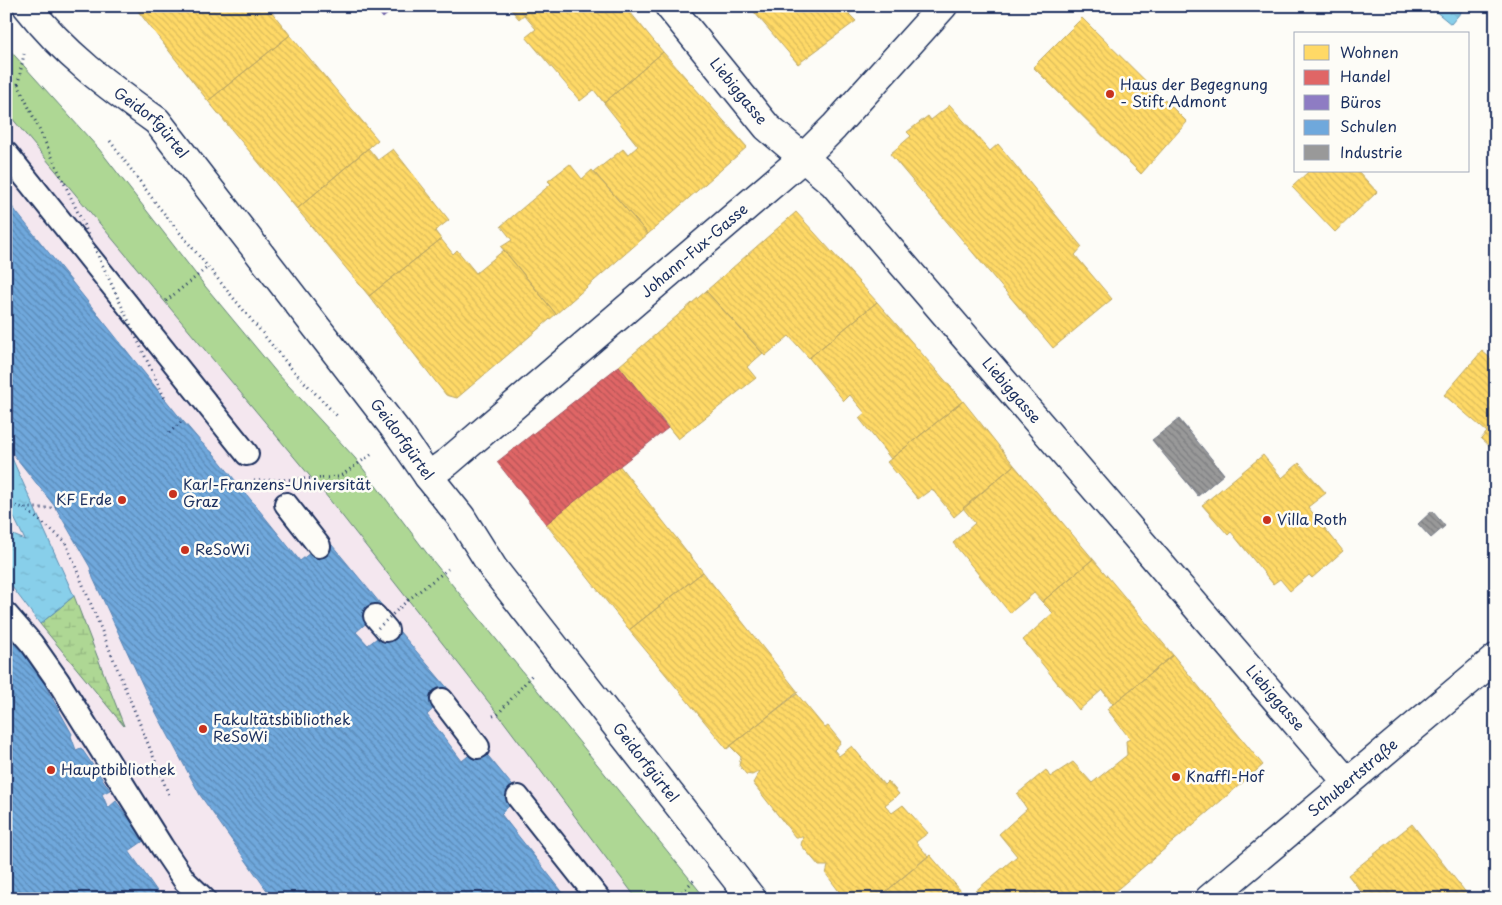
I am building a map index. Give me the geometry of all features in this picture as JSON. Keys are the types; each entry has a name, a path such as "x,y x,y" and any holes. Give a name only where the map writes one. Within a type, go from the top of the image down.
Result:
{"street":[{"name":"Geidorfgürtel","path":"27,6 80,64 105,85 158,121 393,426 428,476 461,517 493,568 752,899"},
{"name":"Liebiggasse","path":"669,6 767,127 833,183 1346,782"},
{"name":"Johann-Fux-Gasse","path":"428,476 448,462 804,157 834,127 943,6"},
{"name":"Schubertstraße","path":"1209,899 1496,658"}],"lane":[{"path":"6,153 247,454"},
{"path":"286,504 319,546"},
{"path":"6,614 32,644 58,681 185,881 204,899"},
{"path":"442,700 478,747"},
{"path":"518,797 599,899"}],"path":[{"path":"25,46 18,84 165,399"},
{"path":"110,141 158,206 290,368 338,417"},
{"path":"164,302 208,267"},
{"path":"254,481 339,477 374,452"},
{"path":"6,504 24,508 56,508"},
{"path":"24,508 65,541 171,799"},
{"path":"380,625 448,569"},
{"path":"498,714 532,675"},
{"path":"675,899 696,878"}],"shaded area":[{"name":"Karl-Franzens-Universität Graz","path":"6,89 672,899 6,899"}],"green space":[{"path":"6,46 99,149 205,286 277,373 355,458 429,556 706,899 637,899 498,714 329,499 6,111"},
{"path":"74,596 124,726 40,624"}],"water":[{"path":"1429,6 1466,6 1451,24"},
{"path":"6,445 74,596 40,624 6,579 6,532 25,540 6,501"}],"building: Wohnen":[{"path":"134,6 267,6 290,35 208,101"},
{"path":"508,6 534,6 519,19"},
{"path":"534,6 625,6 663,52 604,103 594,90 580,101 526,37 536,29 524,15"},
{"path":"749,6 859,6 849,14 856,21 798,64"},
{"name":"Haus der Begegnung - Stift Admont","path":"1082,18 1187,122 1141,174 1033,67"},
{"path":"290,35 378,140 297,209 208,101"},
{"path":"663,52 747,147 648,234 594,172 623,149 628,155 638,146 604,103"},
{"path":"950,105 990,151 998,144 1082,247 1075,255 1112,299 1053,348 890,154 911,136 907,132 928,116 931,120"},
{"path":"368,148 378,160 393,149 449,220 435,231 441,239 369,296 297,209"},
{"path":"570,164 582,179 592,170 648,234 556,314 501,247 512,240 501,226 551,184 548,181"},
{"path":"1308,172 1359,172 1377,192 1335,232 1292,187"},
{"path":"796,212 877,302 809,358 789,336 765,356 706,291"},
{"path":"441,239 453,254 457,250 476,273 504,250 556,314 457,398 446,395 369,296"},
{"path":"706,291 763,353 747,367 756,378 678,439 619,366"},
{"path":"877,302 963,401 891,459 859,418 865,413 850,395 844,401 809,358"},
{"path":"1482,351 1496,363 1496,452 1481,439 1487,432 1444,395"},
{"path":"963,401 1014,465 954,517 932,489 918,499 887,462"},
{"name":"Villa Roth","path":"1263,455 1282,478 1299,463 1326,493 1308,507 1343,551 1312,578 1309,575 1290,591 1280,579 1273,584 1231,532 1228,535 1202,505"},
{"path":"619,465 703,572 629,630 546,524"},
{"path":"1014,465 1093,559 1042,602 1034,593 1010,613 953,543 975,523 963,508"},
{"path":"1093,559 1173,655 1113,704 1102,690 1079,710 1023,640 1053,613 1042,602"},
{"path":"703,572 798,692 727,749 629,630"},
{"name":"Knaffl-Hof","path":"1173,655 1263,765 1106,899 877,899 930,855 967,898 1017,856 999,834 1027,809 1017,794 1046,770 1050,777 1073,762 1092,783 1127,755 1126,741 1130,739 1107,709"},
{"path":"797,694 825,728 828,726 841,742 834,750 839,756 852,746 884,785 888,781 899,794 885,805 892,813 903,805 928,833 916,842 928,856 877,899 853,899 848,893 841,894 826,874 828,866 819,866 801,845 803,837 795,837 753,783 760,771 752,775 746,774 739,765 741,757 730,746"},
{"path":"1412,824 1471,899 1367,899 1348,875"}],"building: Handel":[{"path":"619,366 668,428 546,524 497,462"}],"building: Büros":[{"path":"374,6 397,6 383,18"}],"building: Schulen":[{"name":"ReSoWi","path":"6,199 177,414 214,454 300,561 327,539 384,608 356,632 368,645 394,625 450,691 427,715 462,761 480,746 520,795 501,814 568,899 369,899 367,896 364,899 273,899 200,795 151,703 93,578 90,567 56,508 6,445"},
{"name":"Hauptbibliothek","path":"6,628 43,665 46,687 72,734 76,750 81,748 110,790 102,794 108,808 116,801 145,840 129,851 159,894 151,899 6,899"}],"building: Industrie":[{"path":"1179,419 1224,474 1198,496 1152,440"},
{"path":"1432,511 1445,526 1431,538 1418,524"}],"place":[{"name":"Haus der Begegnung - Stift Admont","path":"1110,94"},
{"name":"Karl-Franzens-Universität Graz","path":"173,494"},
{"name":"KF Erde","path":"122,500"},
{"name":"Villa Roth","path":"1267,520"},
{"name":"ReSoWi","path":"185,550"},
{"name":"Fakultätsbibliothek ReSoWi","path":"203,729"},
{"name":"Hauptbibliothek","path":"51,770"},
{"name":"Knaffl-Hof","path":"1176,777"}]}
